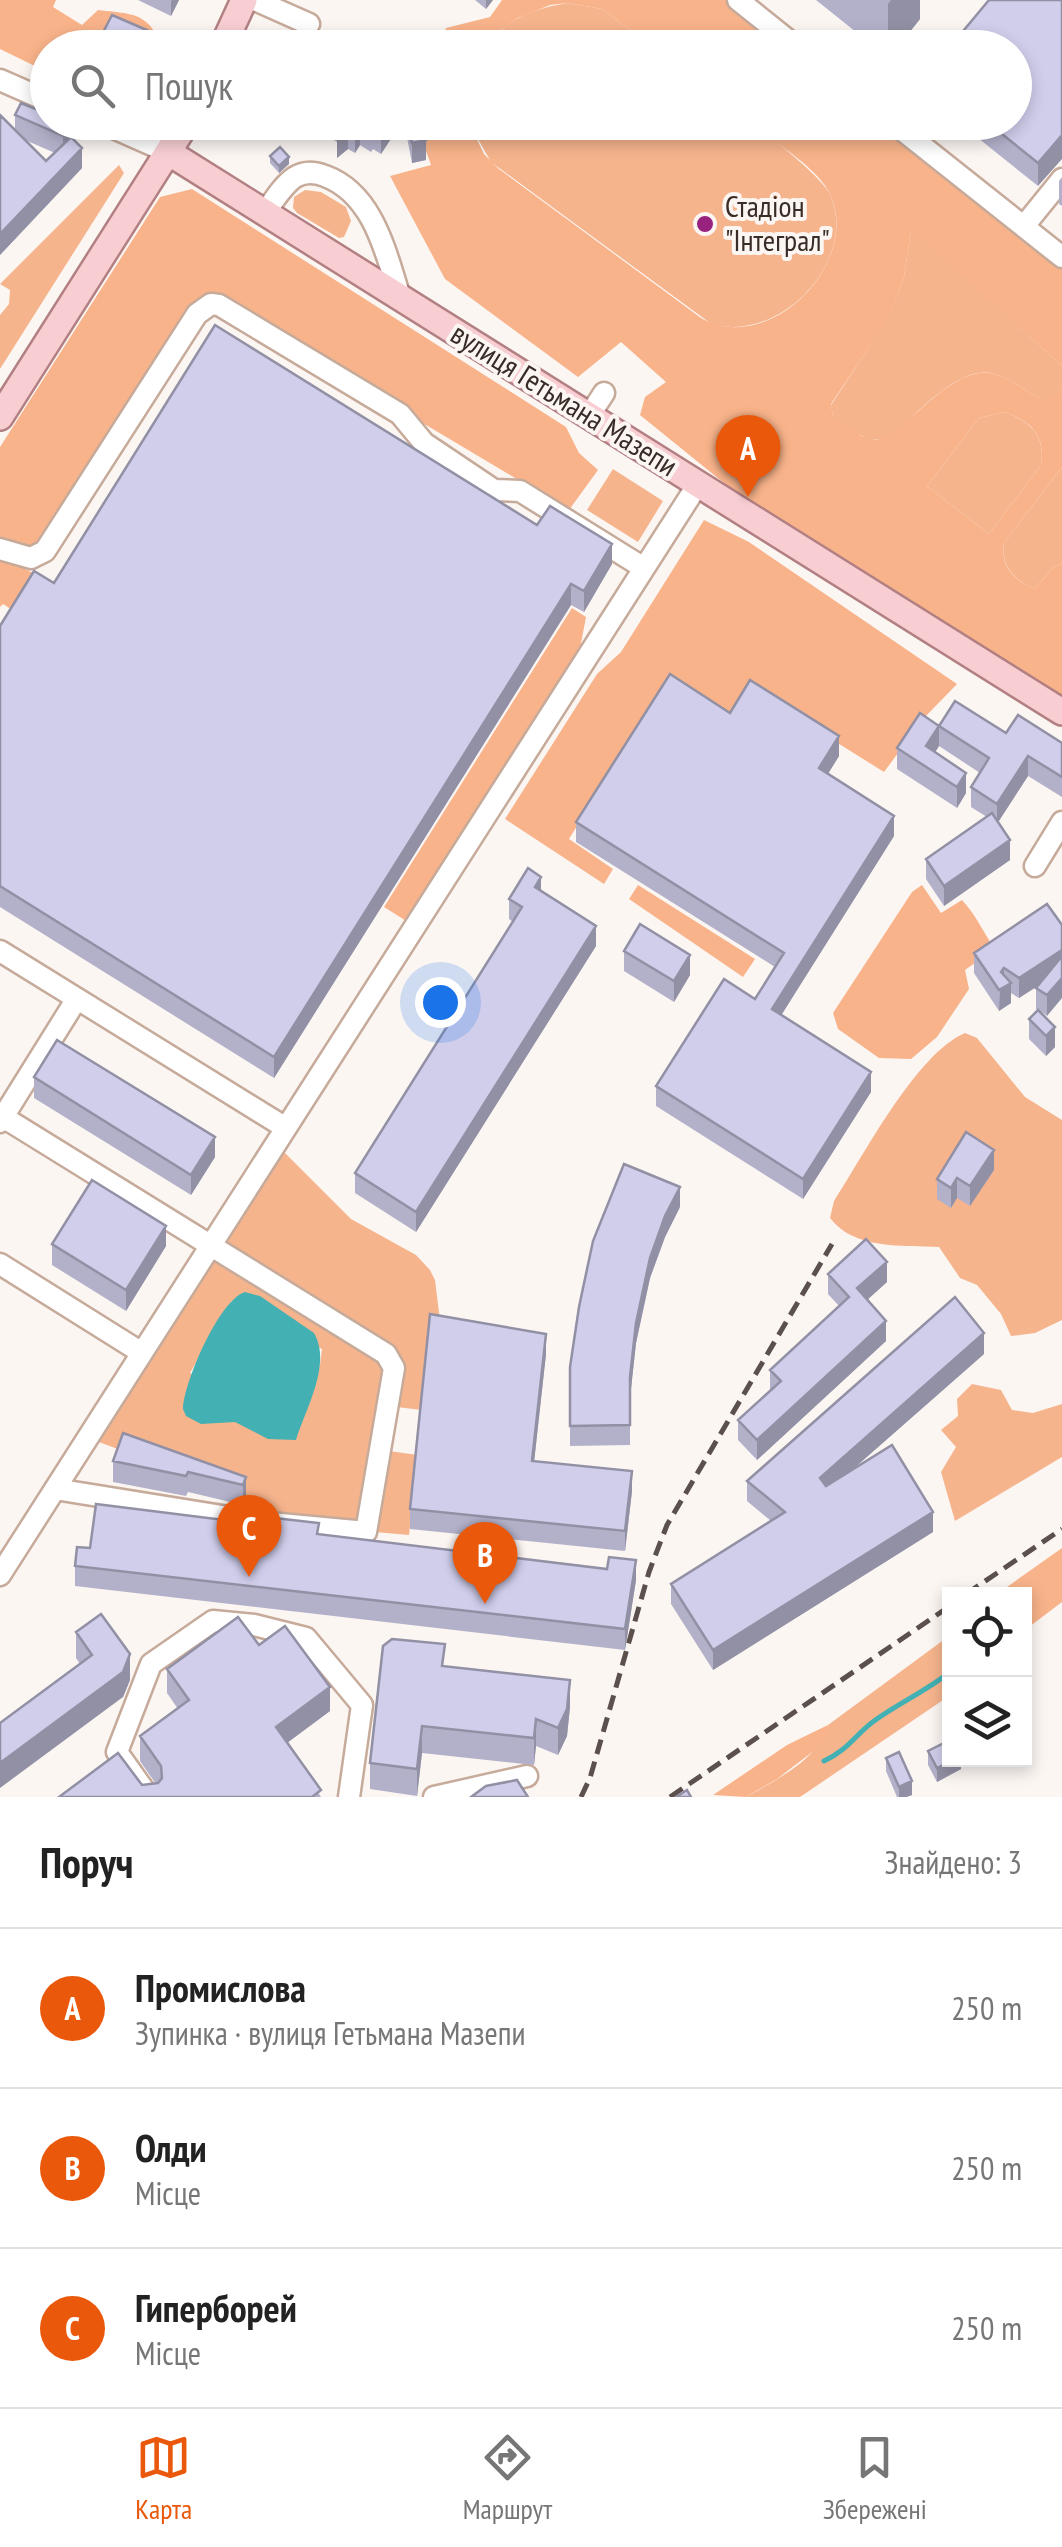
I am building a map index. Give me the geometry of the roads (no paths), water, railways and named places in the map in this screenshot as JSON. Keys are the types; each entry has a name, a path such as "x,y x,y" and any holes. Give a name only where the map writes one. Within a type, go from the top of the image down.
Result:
{"main road":[{"path":"230,30 244,0"},
{"path":"0,417 175,140"},
{"name":"вулиця Гетьмана Мазепи","path":"168,152 1062,712"}],"street":[{"path":"255,0 310,24"},
{"path":"738,0 776,30"},
{"path":"0,80 30,92"},
{"path":"141,140 168,152"},
{"path":"915,140 1062,257"},
{"path":"265,212 294,178 306,172 334,180 355,197 371,219 385,248 400,297"},
{"path":"1024,226 1062,179"},
{"path":"0,549 31,558 45,550 196,314 219,304 400,414 424,443 494,490 520,491 644,568"},
{"path":"589,416 604,393"},
{"path":"0,1575 698,484"},
{"path":"1035,866 1062,822"},
{"path":"0,950 286,1128"},
{"path":"55,1489 259,1522 366,1532 394,1368 386,1354 1,1120 76,1000"},
{"path":"0,1264 142,1353"},
{"path":"149,1797 117,1752 152,1664 213,1621 254,1625 306,1638 362,1705 349,1797"},
{"path":"434,1797 527,1776"}],"water":[{"path":"245,1292 260,1296 314,1333 319,1345 316,1386 296,1440 268,1439 235,1422 201,1424 186,1416 183,1409 189,1380 214,1325 235,1298"}],"waterway":[{"path":"824,1761 874,1721 943,1677"}],"railway":[{"path":"581,1797 667,1525 832,1244"},
{"path":"976,1587 1062,1529"},
{"path":"670,1797 942,1611"}],"place":[{"name":"Стадіон \"Інтеграл\"","path":"705,224"},
{"name":"Промислова","path":"748,497"},
{"name":"Гиперборей","path":"249,1577"},
{"name":"Олди","path":"485,1604"}]}
